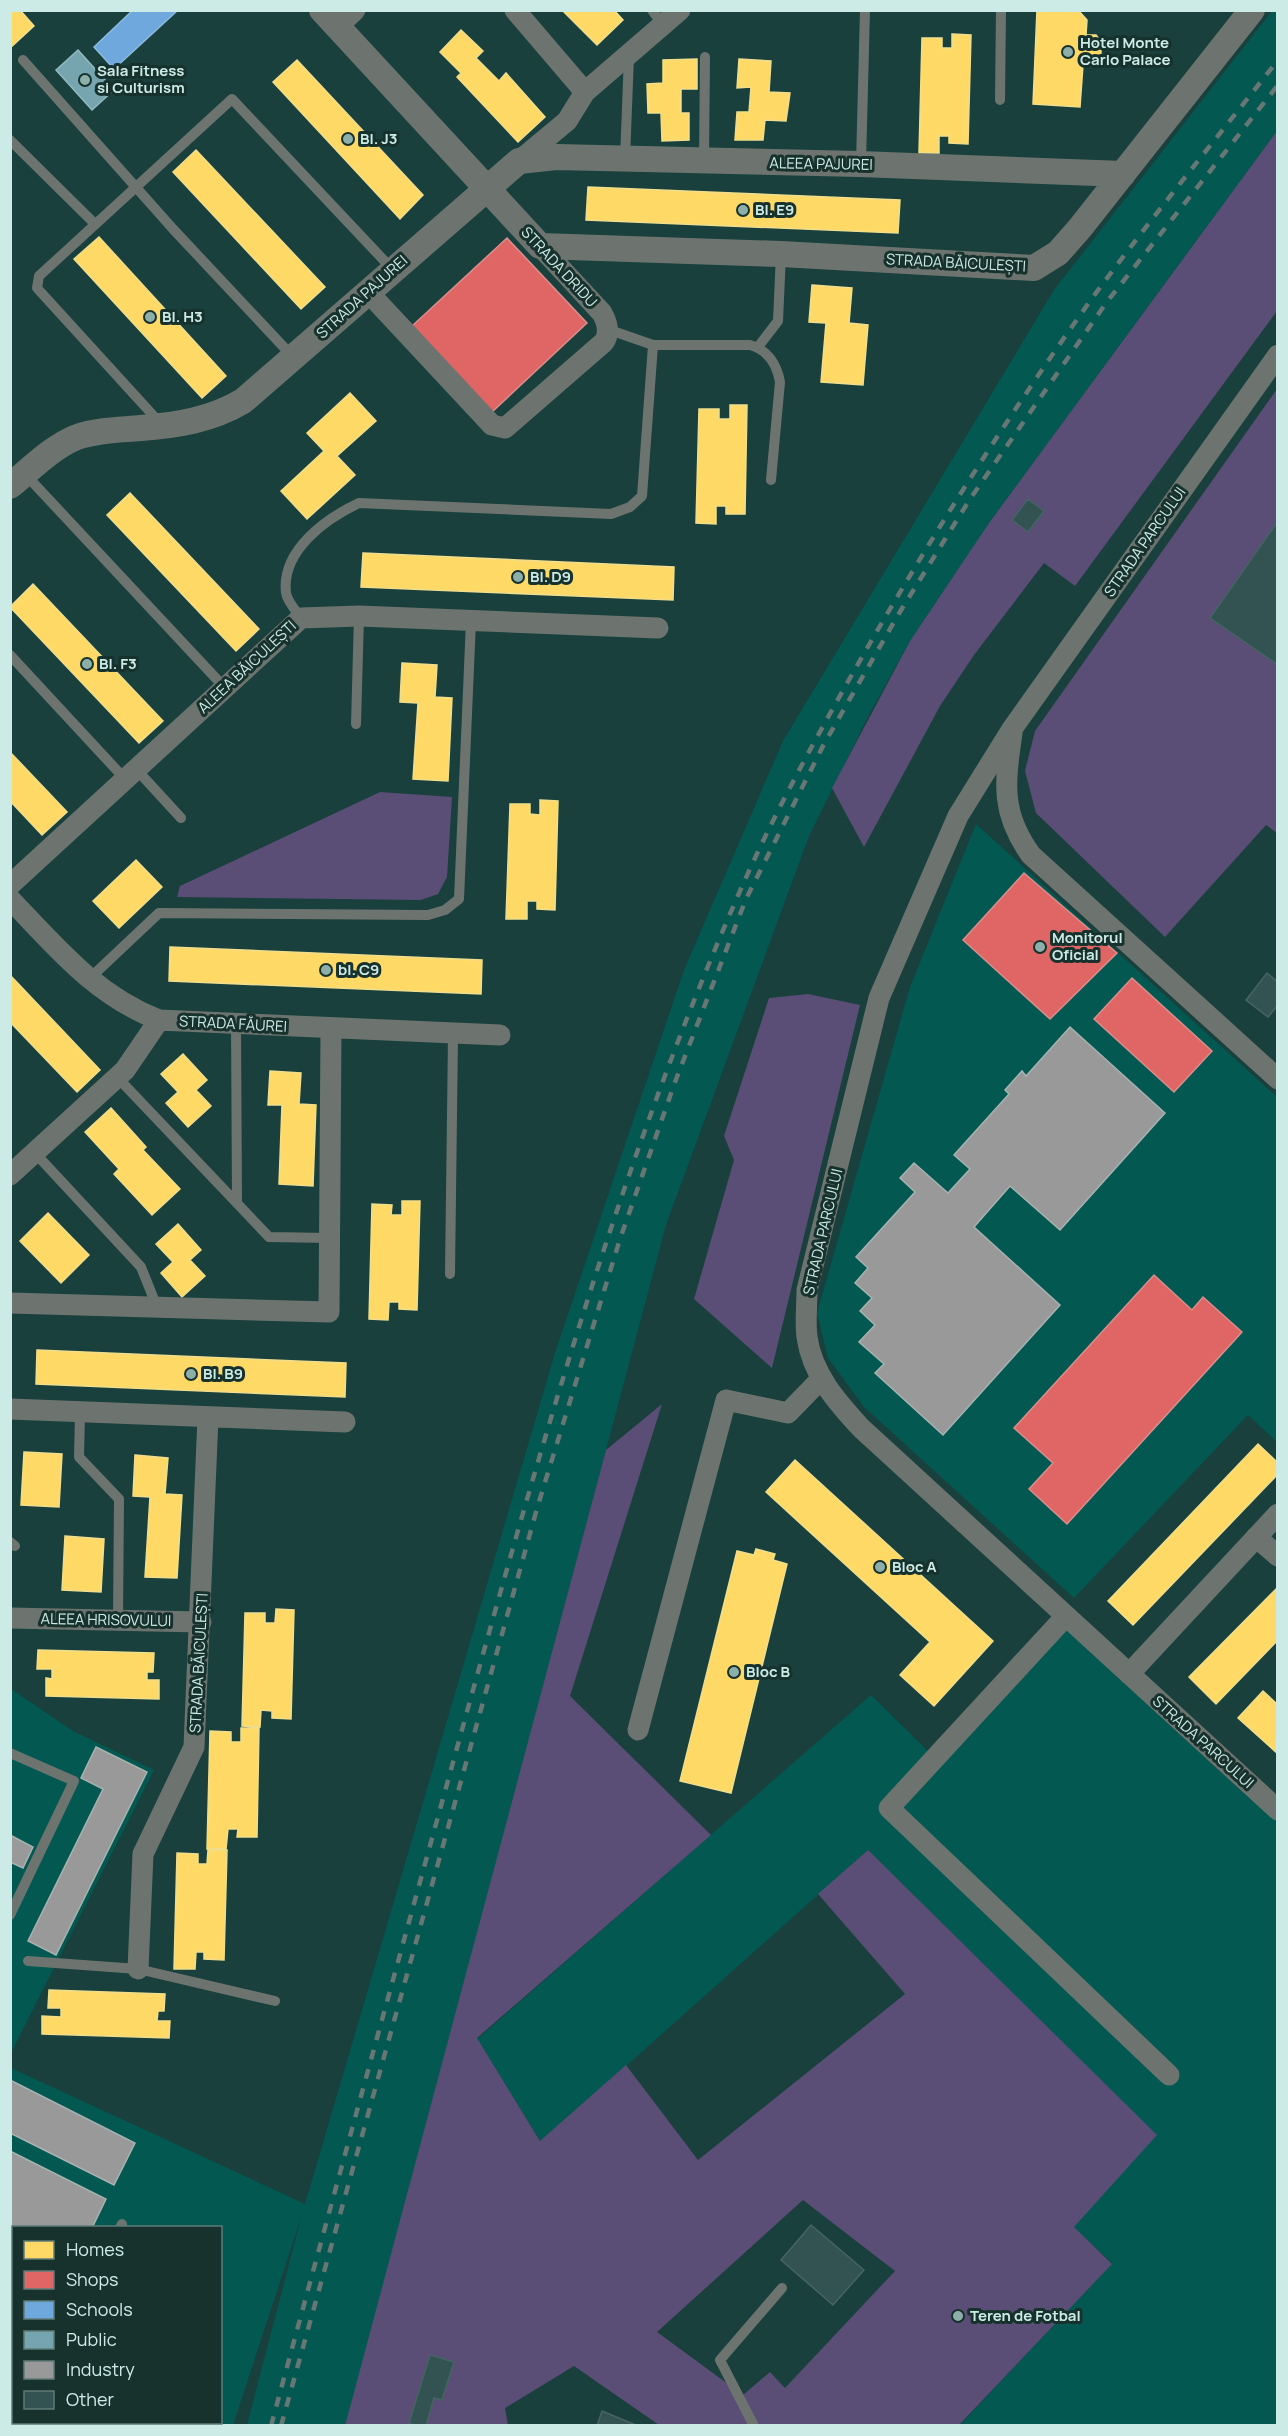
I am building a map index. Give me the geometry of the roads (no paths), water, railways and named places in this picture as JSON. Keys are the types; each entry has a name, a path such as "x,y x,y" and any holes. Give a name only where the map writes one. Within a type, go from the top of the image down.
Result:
{"street":[{"path":"515,10 585,92"},
{"name":"STRADA PAJUREI","path":"18,480 60,446 77,437 111,430 191,422 227,410 257,391 486,189 567,121 585,92 629,56 657,18 680,10"},
{"name":"STRADA BĂICULEȘTI","path":"540,246 781,254 1034,267 1058,253 1252,10"},
{"name":"STRADA DRIDU","path":"338,16 486,189 602,313 607,329"},
{"name":"ALEEA PAJUREI","path":"519,161 556,157 860,164 1123,174"},
{"path":"368,292 492,425 498,428 508,426 605,340 607,329"},
{"name":"STRADA PARCULUI","path":"1278,355 1012,729 958,816 879,998 807,1290 807,1338 821,1379 837,1402 861,1428 1278,1810"},
{"name":"ALEEA BĂICULEȘTI","path":"10,885 301,618 359,616 658,628"},
{"name":"STRADA PARCULUI","path":"1012,729 1007,767 1008,809 1013,827 1030,855 1278,1080"},
{"name":"STRADA FĂUREI","path":"10,899 89,980 123,1004 159,1020 501,1035"},
{"path":"10,1175 125,1070 159,1020"},
{"path":"10,1303 329,1312 332,1028"},
{"path":"638,1730 726,1400 788,1413 821,1379"},
{"path":"10,1409 345,1422"},
{"name":"STRADA BĂICULEȘTI","path":"138,1969 143,1854 194,1747 208,1417"},
{"path":"1129,1674 1278,1514"},
{"path":"1256,1537 1278,1556"},
{"path":"1066,1616 889,1808 1169,2075"},
{"name":"ALEEA HRISOVULUI","path":"10,1618 201,1622"}],"lane":[{"path":"860,164 864,10"},
{"path":"1000,100 1001,10"},
{"path":"625,159 629,56"},
{"path":"704,161 705,57"},
{"path":"23,60 173,229 294,358"},
{"path":"163,426 37,288 39,276 232,99 393,270"},
{"path":"10,140 95,224"},
{"path":"758,347 778,321 781,254"},
{"path":"607,329 653,345 743,344 758,347 771,359 778,370 780,382 771,480"},
{"path":"301,618 286,595 288,568 302,543 342,511 359,503 611,514 630,507 642,496 653,345"},
{"path":"18,480 225,688"},
{"path":"356,724 359,616"},
{"path":"89,980 159,913 428,915 445,910 459,899 471,621"},
{"path":"10,656 131,774 182,818"},
{"path":"236,1024 237,1203"},
{"path":"450,1274 453,1034"},
{"path":"117,1077 269,1237 330,1238"},
{"path":"35,1153 141,1267 157,1307"},
{"path":"80,1413 79,1457 119,1499 118,1619"},
{"path":"10,1753 74,1781 10,1915"},
{"path":"28,1961 138,1969 275,2001"},
{"path":"754,2426 720,2360 782,2288"}],"railway":[{"path":"271,2426 468,1708 557,1397 589,1294 659,1091 740,891 794,780 854,671 910,575 999,434 1093,297 1278,60"},
{"path":"281,2426 538,1505 620,1239 675,1082 746,899 824,744 898,615 970,499 1106,303 1278,85"}],"place":[{"name":"Hotel Monte Carlo Palace","path":"1068,52"},
{"name":"Sala Fitness si Culturism","path":"85,80"},
{"name":"Bl. J3","path":"348,139"},
{"name":"Bl. E9","path":"743,210"},
{"name":"Bl. H3","path":"150,317"},
{"name":"Bl. D9","path":"518,577"},
{"name":"Bl. F3","path":"87,664"},
{"name":"Monitorul Oficial","path":"1040,947"},
{"name":"bl. C9","path":"326,970"},
{"name":"Bl. B9","path":"191,1374"},
{"name":"Bloc A","path":"880,1567"},
{"name":"Bloc B","path":"734,1672"},
{"name":"Teren de Fotbal","path":"958,2316"}]}
